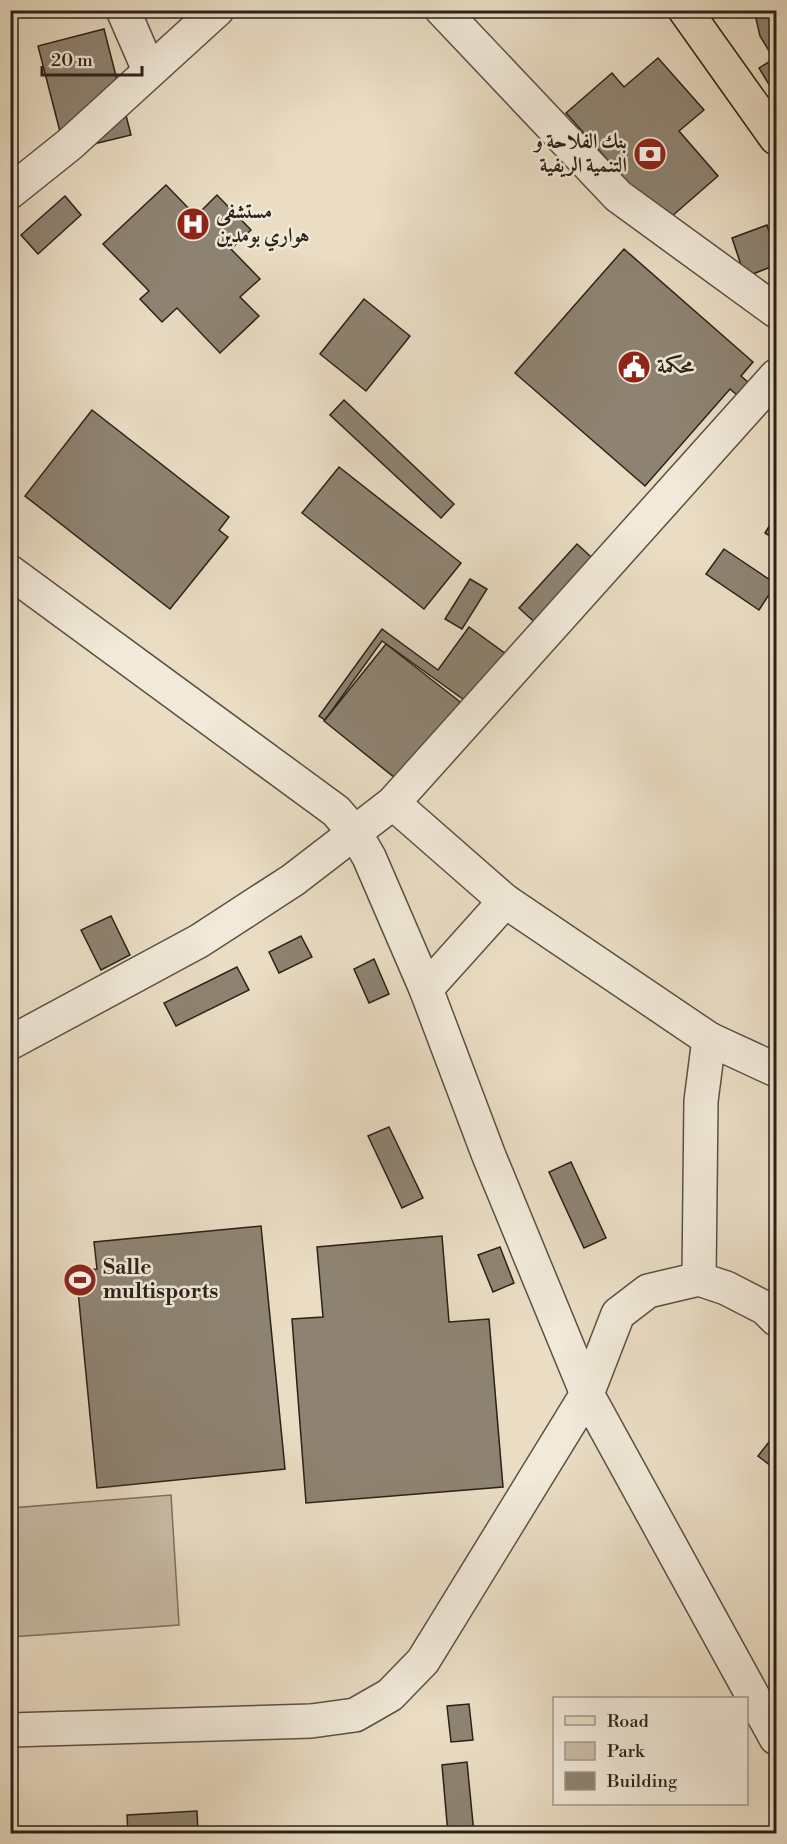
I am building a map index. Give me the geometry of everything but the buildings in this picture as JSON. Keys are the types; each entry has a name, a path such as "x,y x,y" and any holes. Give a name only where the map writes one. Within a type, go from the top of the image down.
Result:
{"main road":[{"path":"685,10 777,138"}],"street":[{"path":"123,10 149,70"},
{"path":"10,192 70,144 217,10"},
{"path":"442,10 618,196 777,310"},
{"path":"10,1043 199,941 293,880 393,803 777,376"},
{"path":"10,572 336,811 355,832 369,857 426,989 489,1156 586,1394 777,1738"},
{"path":"393,803 505,901 709,1039 777,1070"},
{"path":"426,989 505,901"},
{"path":"699,1280 701,1101 709,1039"},
{"path":"10,1730 310,1721 355,1715 390,1695 423,1661 586,1394 618,1314 648,1291 699,1280 726,1288 765,1308 777,1319"}],"green space":[{"path":"171,1495 179,1625 11,1637 11,1508"}],"place":[{"name":"بنك الفلاحة و التنمية الريفية","path":"650,154"},
{"name":"مستشفى هواري بومدين","path":"193,224"},
{"name":"محكمة","path":"634,367"},
{"name":"Salle multisports","path":"80,1280"}]}
